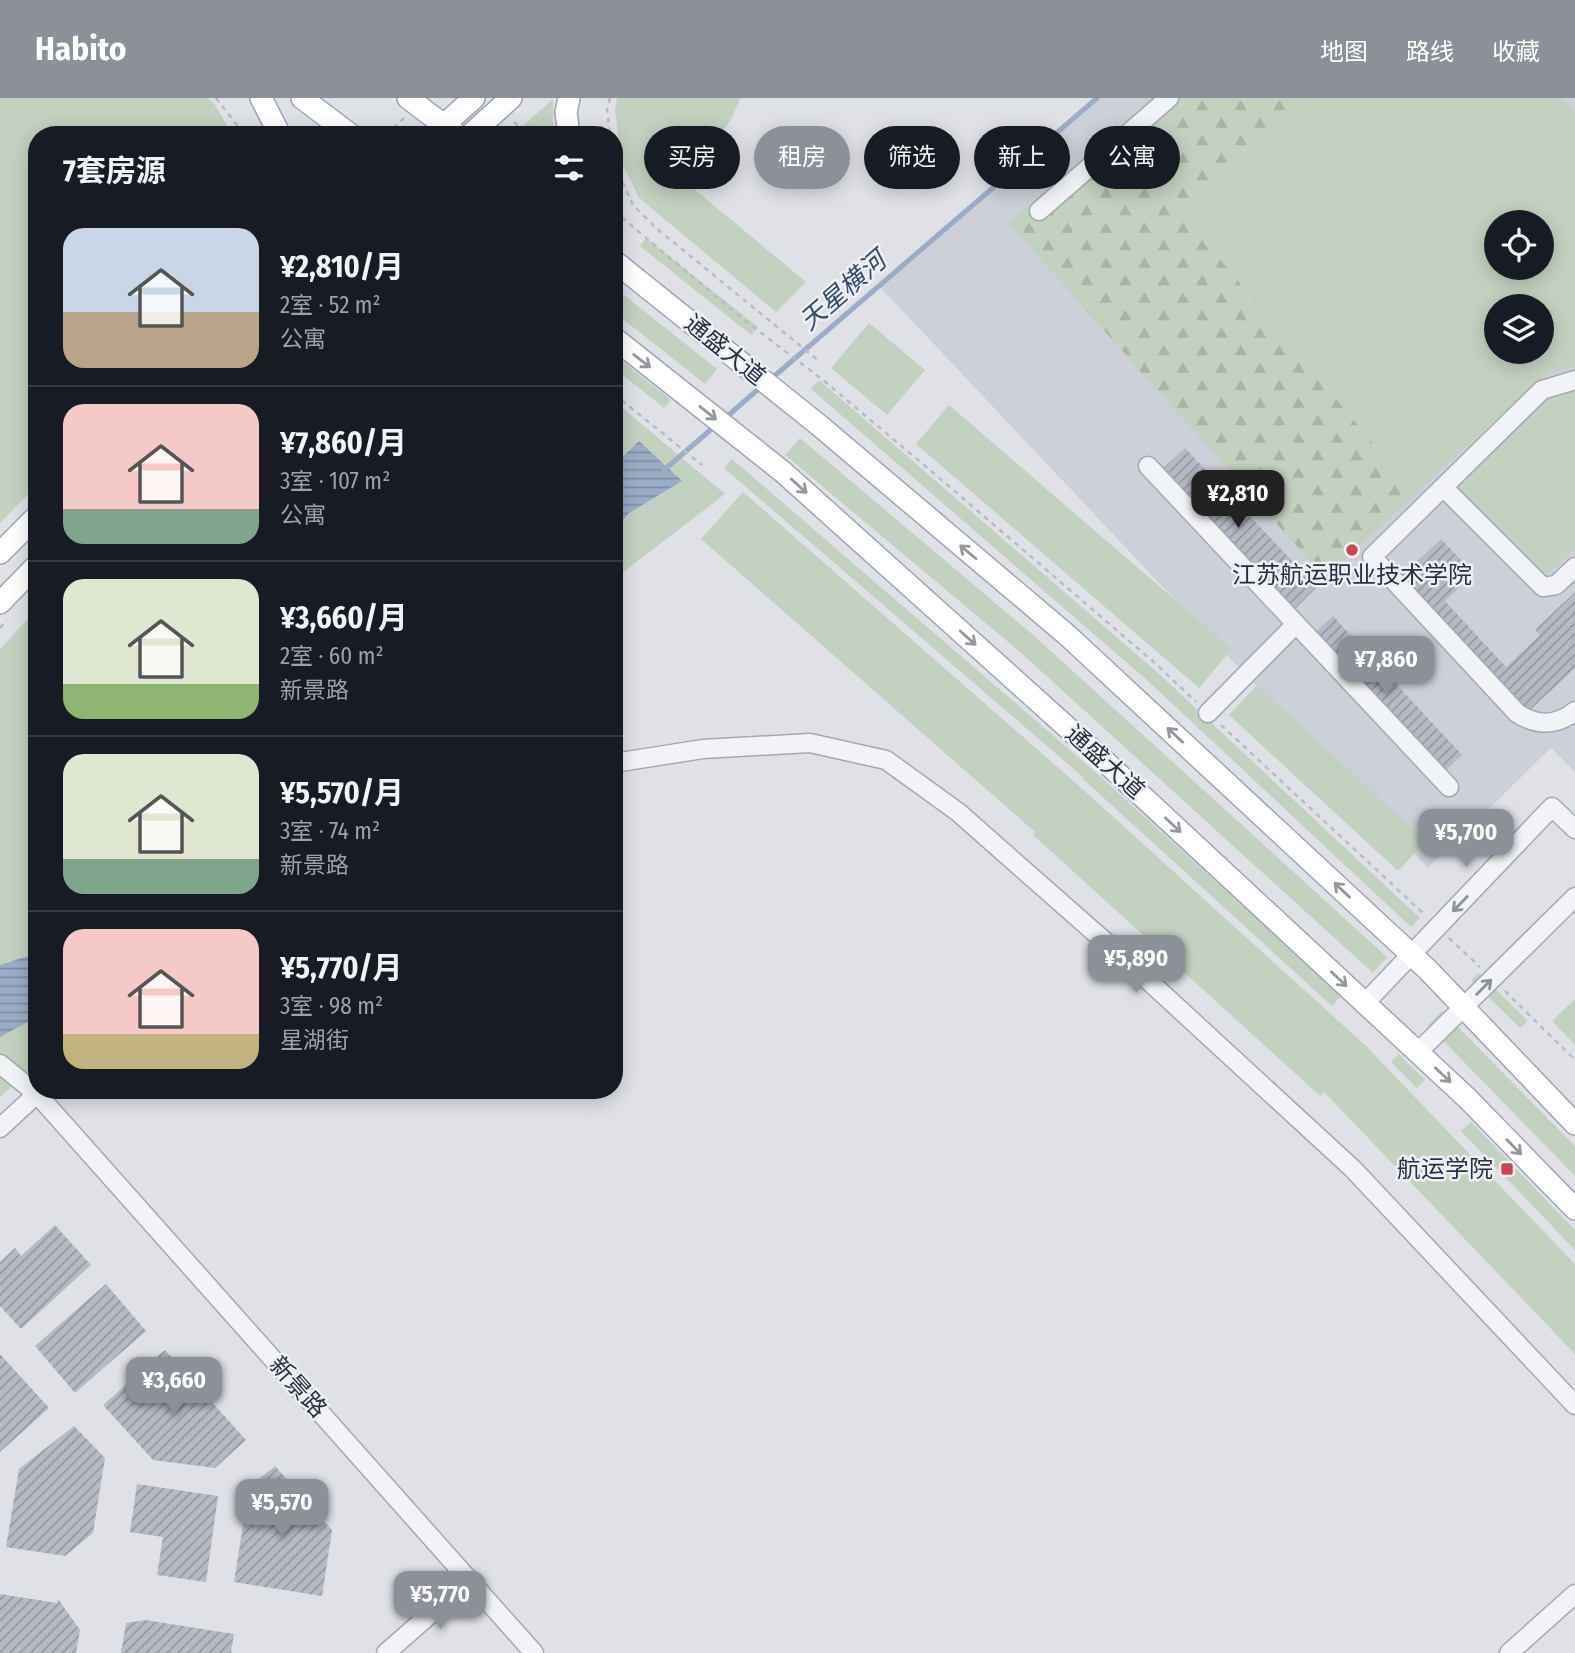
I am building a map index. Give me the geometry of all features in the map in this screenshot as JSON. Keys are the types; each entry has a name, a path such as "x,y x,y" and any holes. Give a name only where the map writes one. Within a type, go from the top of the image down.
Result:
{"main road":[{"path":"261,98 275,126"},
{"path":"302,98 339,126"},
{"path":"408,98 439,126"},
{"path":"449,126 474,98"},
{"path":"480,126 511,98"},
{"path":"568,126 566,112 569,98"},
{"path":"623,257 638,281"},
{"name":"通盛大道","path":"623,268 795,406 1067,635 1412,955 1575,1124"},
{"name":"通盛大道","path":"623,345 794,481 1038,701 1467,1098 1575,1209"},
{"path":"0,553 28,525"},
{"path":"0,603 28,574"}],"street":[{"path":"1039,211 1169,98"},
{"path":"1575,380 1542,390 1372,557 1517,713 1537,723 1566,718 1575,711"},
{"path":"1148,466 1449,787"},
{"path":"1443,487 1543,587 1556,586 1575,567"},
{"path":"1208,713 1296,624"},
{"path":"623,762 703,749 810,743 886,760 958,812 1128,961 1353,1169 1575,1405"},
{"path":"1365,1003 1552,807 1573,823"},
{"path":"1418,1052 1575,897"},
{"name":"新景路","path":"0,1064 28,1084"},
{"path":"0,1128 31,1099"},
{"name":"新景路","path":"45,1099 534,1653"},
{"path":"386,1653 469,1580"},
{"path":"1509,1653 1575,1594"}],"path":[{"path":"216,98 237,126"},
{"path":"609,126 607,109 610,98"},
{"path":"623,182 634,205 656,228 819,361"},
{"path":"623,219 748,323 824,380"},
{"path":"623,401 702,465"}],"shaded area":[{"name":"江苏航运职业技术学院","path":"1097,98 1575,98 1575,772 1551,748 1428,868 879,286 991,189 1070,189 1070,126 1065,126"}],"green space":[{"path":"0,98 208,98 228,126 28,126 28,494 0,523"},
{"path":"617,98 741,98 727,126 644,126 644,189 694,189 806,282 776,312 639,198 623,165 623,126 617,126"},
{"path":"1152,98 1314,98 1180,211 1415,494 1325,578 1008,223 1047,189 1070,189 1070,169 1084,157 1084,189 1180,189 1180,126 1120,126"},
{"path":"1314,98 1561,98 1575,111 1575,366 1545,375 1415,494 1180,210"},
{"path":"553,99 553,126 523,126"},
{"path":"646,238 758,327 751,335 640,246"},
{"path":"623,294 717,369 705,384 623,319"},
{"path":"869,323 925,370 887,415 831,368"},
{"path":"623,362 671,400 664,408 623,375"},
{"path":"819,380 1157,672 1420,918 1411,927 1148,681 811,389"},
{"path":"1575,387 1575,548 1537,584 1450,488 1547,394"},
{"path":"949,405 1232,649 1199,688 916,444"},
{"path":"623,409 725,494 623,572"},
{"path":"800,438 1032,634 1387,957 1373,973 1019,651 785,455"},
{"path":"732,459 1092,769 1341,996 1332,1006 1083,777 724,468"},
{"path":"743,492 1078,785 1366,1046 1575,1264 1575,1354 1324,1092 1320,1096 1033,835 1035,832 701,539"},
{"path":"28,619 28,1071 0,1097 0,649"},
{"path":"1257,685 1426,841 1398,871 1229,715"},
{"path":"1479,973 1528,1021 1520,1028 1471,980"},
{"path":"1575,999 1575,1045 1552,1021"},
{"path":"1442,1011 1575,1146 1575,1176 1428,1025"},
{"path":"1399,1054 1425,1080 1417,1088 1391,1062"},
{"path":"1471,1122 1575,1230 1575,1250 1461,1131"}],"water":[{"path":"639,441 682,481 629,513 623,520 623,456"},
{"path":"28,956 28,1022 0,1037 0,965"}],"building":[{"path":"1185,448 1317,587 1292,612 1159,472"},
{"path":"1441,539 1474,574 1445,601 1506,667 1540,635 1535,630 1575,592 1575,668 1516,723 1411,610 1396,581"},
{"path":"1333,616 1462,755 1440,776 1310,637"},
{"path":"55,1225 91,1265 21,1329 0,1306 0,1262 15,1248 21,1256"},
{"path":"106,1284 146,1331 75,1393 35,1346"},
{"path":"165,1350 246,1440 215,1468 153,1460 103,1405"},
{"path":"0,1354 49,1408 0,1452"},
{"path":"74,1426 105,1458 93,1533 65,1556 6,1547 19,1469"},
{"path":"275,1466 332,1530 322,1596 234,1582 249,1487"},
{"path":"137,1484 218,1496 206,1582 157,1575 163,1537 130,1532"},
{"path":"0,1594 57,1603 58,1599 80,1630 76,1653 0,1653"},
{"path":"145,1620 234,1634 231,1653 121,1653 126,1623"}],"waterway":[{"name":"天星横河","path":"771,379 1097,98"},
{"name":"天星横河","path":"723,420 763,385"},
{"name":"天星横河","path":"664,470 715,426"}],"place":[{"name":"江苏航运职业技术学院","path":"1352,550"},
{"name":"航运学院","path":"1507,1169"}]}
